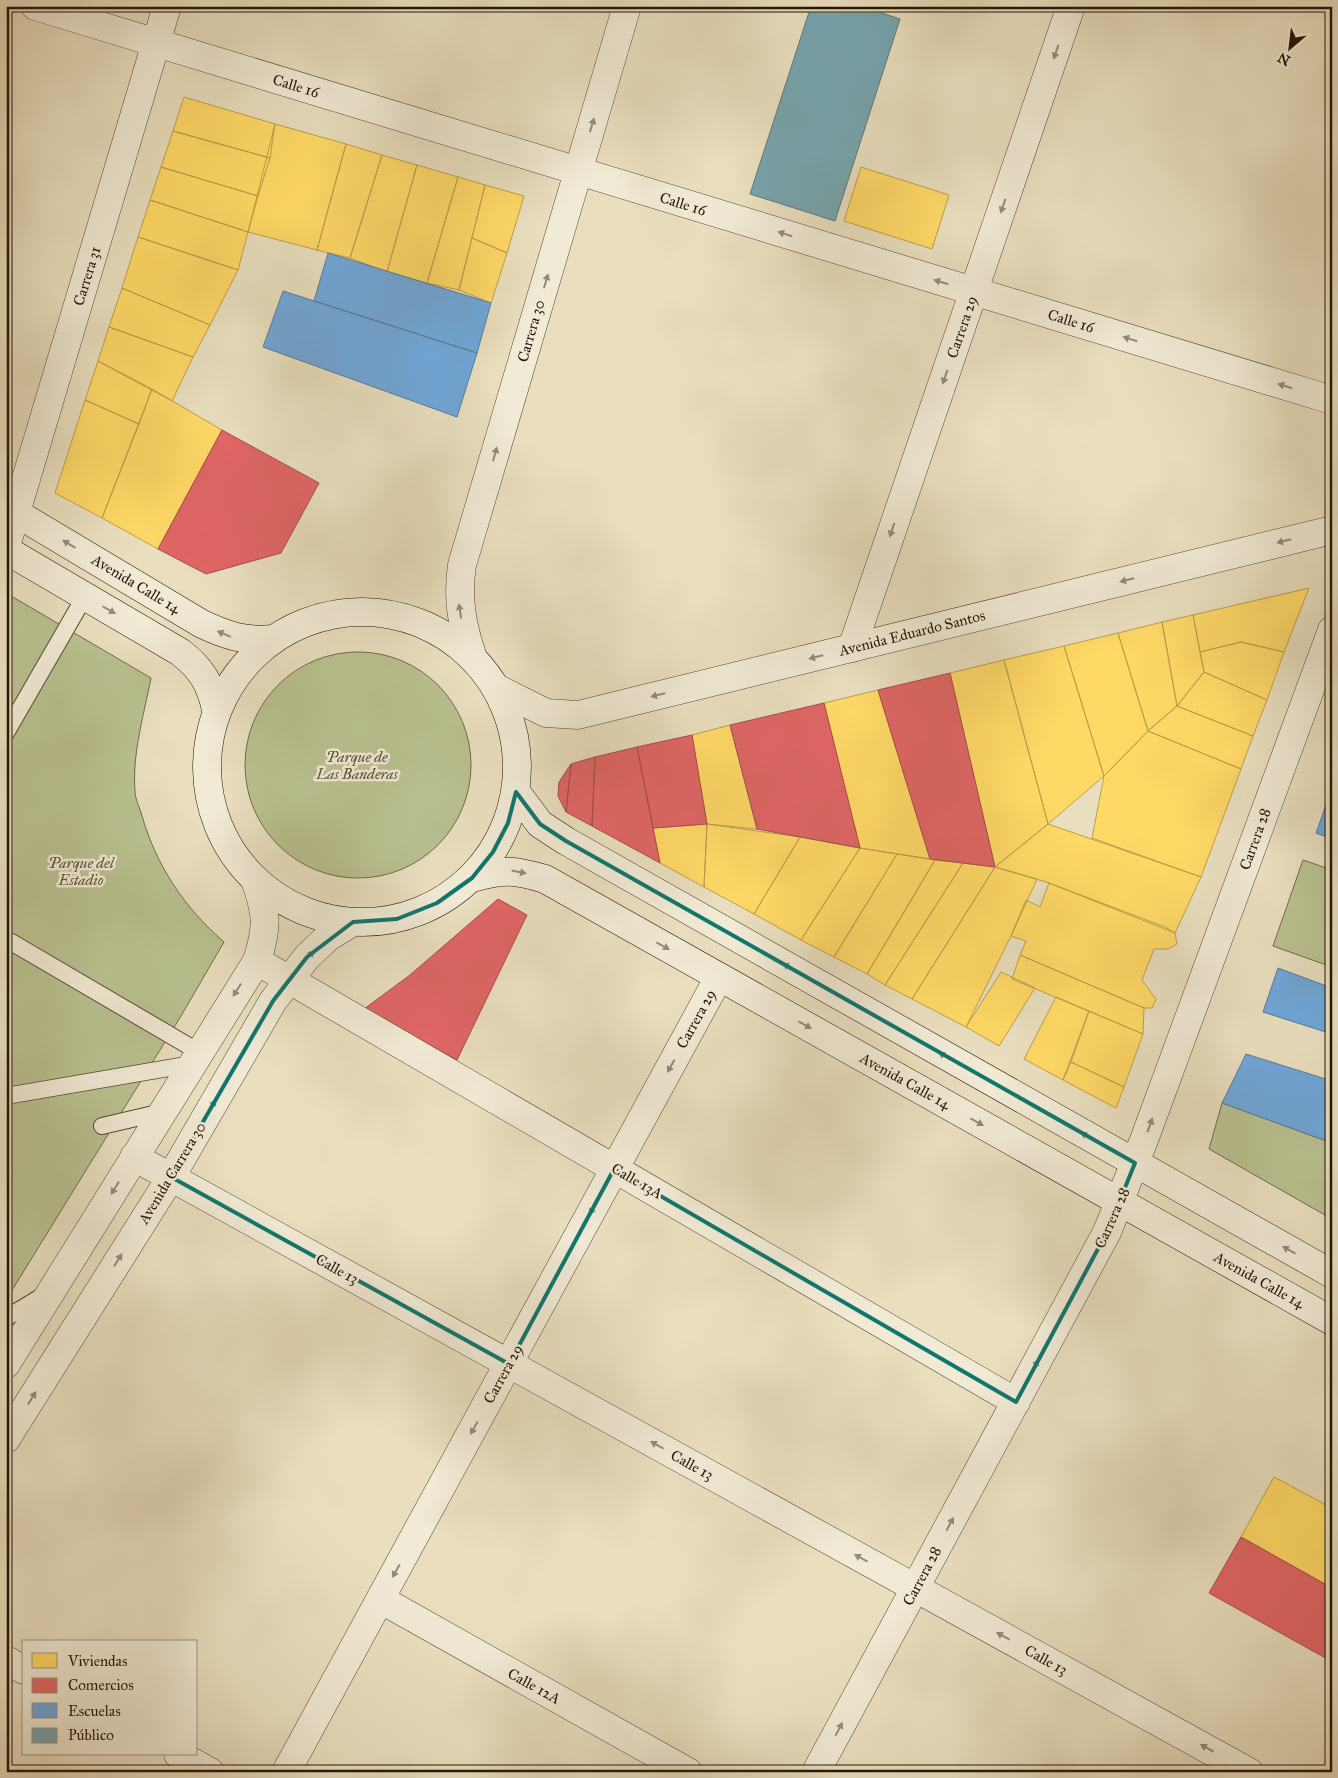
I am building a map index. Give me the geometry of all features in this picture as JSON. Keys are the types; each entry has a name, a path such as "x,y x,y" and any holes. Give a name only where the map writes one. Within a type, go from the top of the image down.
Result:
{"street":[{"name":"Calle 16","path":"35,6 1332,400"},
{"name":"Carrera 31","path":"6,546 11,510 168,6"},
{"name":"Carrera 30","path":"473,658 463,628 459,604 462,565 627,6"},
{"name":"Carrera 29","path":"852,648 1071,6"},
{"name":"Avenida Calle 14","path":"11,510 202,624 234,638 272,639"},
{"name":"Avenida Eduardo Santos","path":"496,688 546,712 578,715 1332,530"},
{"path":"6,550 194,662 207,680 216,710"},
{"path":"354,611 397,616 438,632 473,658 496,688 507,711 514,735 518,763 516,792 508,823 496,845 472,878 437,904 397,919 353,922 325,918 298,909 275,896 255,880 227,844 215,819 206,783 207,745 216,710 237,673 253,654 272,639 311,619 354,611"},
{"name":"Carrera 28","path":"816,1772 1107,1232 1135,1163 1332,630"},
{"path":"516,792 540,824 566,842 1332,1274"},
{"name":"Avenida Calle 14","path":"472,878 498,870 518,870 546,879 1332,1321"},
{"path":"6,1364 257,961 265,934 264,906 255,880"},
{"name":"Avenida Carrera 30","path":"6,1439 171,1178 273,1001 307,957 328,937 353,922"},
{"name":"Calle 13A","path":"257,961 1016,1402"},
{"name":"Carrera 29","path":"286,1772 719,977"},
{"name":"Calle 13","path":"134,1157 1249,1772"},
{"name":"Calle 12A","path":"380,1600 688,1772"},
{"path":"6,1660 22,1669"},
{"path":"182,1756 210,1772"}],"lane":[{"path":"6,733 85,596"},
{"path":"6,939 196,1058"},
{"path":"6,1096 196,1058"},
{"path":"102,1126 162,1112"},
{"path":"6,1318 53,1290"}],"highlighted area":[{"path":"516,792 540,824 566,841 1135,1163 1107,1232 1016,1402 614,1169 509,1364 171,1177 273,1001 307,957 353,922 397,919 437,903 472,878 493,852 508,823"}],"green space":[{"name":"Parque del Estadio","path":"6,593 151,678 135,763 136,797 148,835 164,869 196,915 224,942 181,1016 6,1300"},
{"name":"Parque de Las Banderas","path":"358,652 391,657 401,661 421,671 438,685 452,702 462,722 466,732 471,765 466,798 462,808 452,828 438,845 421,859 401,869 391,873 358,878 325,873 315,869 295,859 278,845 264,828 254,808 250,798 245,765 250,732 254,722 264,702 278,685 295,671 315,661 325,657"},
{"path":"1303,860 1332,870 1332,967 1273,946"},
{"path":"1222,1103 1332,1143 1332,1219 1209,1149"}],"building: Viviendas":[{"path":"184,97 275,124 270,158 173,131"},
{"path":"275,124 346,144 317,250 248,232"},
{"path":"173,131 270,158 258,196 161,167"},
{"path":"346,144 382,155 350,258 317,250"},
{"path":"382,155 417,165 387,272 350,258"},
{"path":"417,165 458,177 427,283 387,272"},
{"path":"161,167 258,196 248,232 150,200"},
{"path":"861,167 949,195 932,249 844,221"},
{"path":"458,177 485,185 459,290 427,283"},
{"path":"485,185 524,196 507,253 472,238"},
{"path":"150,200 248,232 238,270 138,237"},
{"path":"138,237 238,270 210,325 122,288"},
{"path":"472,238 507,253 491,303 459,290"},
{"path":"122,288 210,325 193,357 109,327"},
{"path":"109,327 193,357 172,401 98,361"},
{"path":"98,361 152,389 139,424 85,400"},
{"path":"152,389 222,430 158,549 102,518"},
{"path":"85,400 139,424 102,518 55,493"},
{"path":"1309,588 1284,652 1241,642 1200,652 1193,615"},
{"path":"1193,615 1204,672 1177,706 1162,622"},
{"path":"1162,622 1177,706 1148,731 1118,633"},
{"path":"1118,633 1148,731 1104,776 1064,646"},
{"path":"1241,642 1284,652 1267,700 1204,672 1200,652"},
{"path":"1064,646 1104,776 1048,824 1004,660"},
{"path":"1004,660 1048,824 995,867 950,673"},
{"path":"1204,672 1267,700 1253,736 1177,706"},
{"path":"878,690 930,859 860,848 824,703"},
{"path":"1177,706 1253,736 1241,769 1148,731"},
{"path":"730,725 757,829 707,824 692,735"},
{"path":"1148,731 1241,769 1201,877 1092,838 1104,776"},
{"path":"707,824 800,837 754,914 704,887"},
{"path":"707,824 704,887 660,863 653,828"},
{"path":"1048,824 1201,877 1175,933 1049,883 995,867"},
{"path":"800,837 860,848 801,940 754,914"},
{"path":"860,848 897,854 834,957 801,940"},
{"path":"897,854 935,860 867,974 834,957"},
{"path":"935,860 963,863 885,985 867,974"},
{"path":"963,863 995,867 912,999 885,985"},
{"path":"995,867 1037,879 966,1027 912,999"},
{"path":"1049,883 1165,927 1175,933 1177,944 1168,949 1154,949 1142,980 1156,999 1152,1008 1144,1008 1020,955 1026,941 1011,936 1026,900 1040,907"},
{"path":"1020,955 1144,1008 1143,1034 1012,979"},
{"path":"1001,972 1035,988 999,1046 966,1027"},
{"path":"1056,997 1089,1011 1063,1080 1024,1059"},
{"path":"1089,1011 1143,1034 1124,1087 1071,1062"},
{"path":"1071,1062 1124,1087 1116,1108 1063,1080"},
{"path":"1274,1477 1332,1508 1332,1588 1241,1537"}],"building: Comercios":[{"path":"222,430 319,483 281,553 206,574 158,549"},
{"path":"950,673 995,867 930,859 878,690"},
{"path":"824,703 860,848 757,829 730,725"},
{"path":"692,735 707,824 653,828 637,747"},
{"path":"637,747 660,863 592,826 595,757"},
{"path":"595,757 592,826 566,812 571,764"},
{"path":"571,764 566,812 558,796 559,782"},
{"path":"498,899 527,915 457,1060 364,1009 410,975"},
{"path":"1241,1537 1332,1588 1332,1655 1329,1660 1209,1593"}],"building: Escuelas":[{"path":"328,253 491,303 477,353 314,301"},
{"path":"283,291 477,353 457,417 263,347"},
{"path":"1332,788 1332,839 1316,833"},
{"path":"1278,968 1332,988 1332,1034 1263,1012"},
{"path":"1246,1054 1332,1081 1332,1143 1222,1103"}],"building: Público":[{"path":"811,6 861,6 900,19 835,221 750,194"}]}
